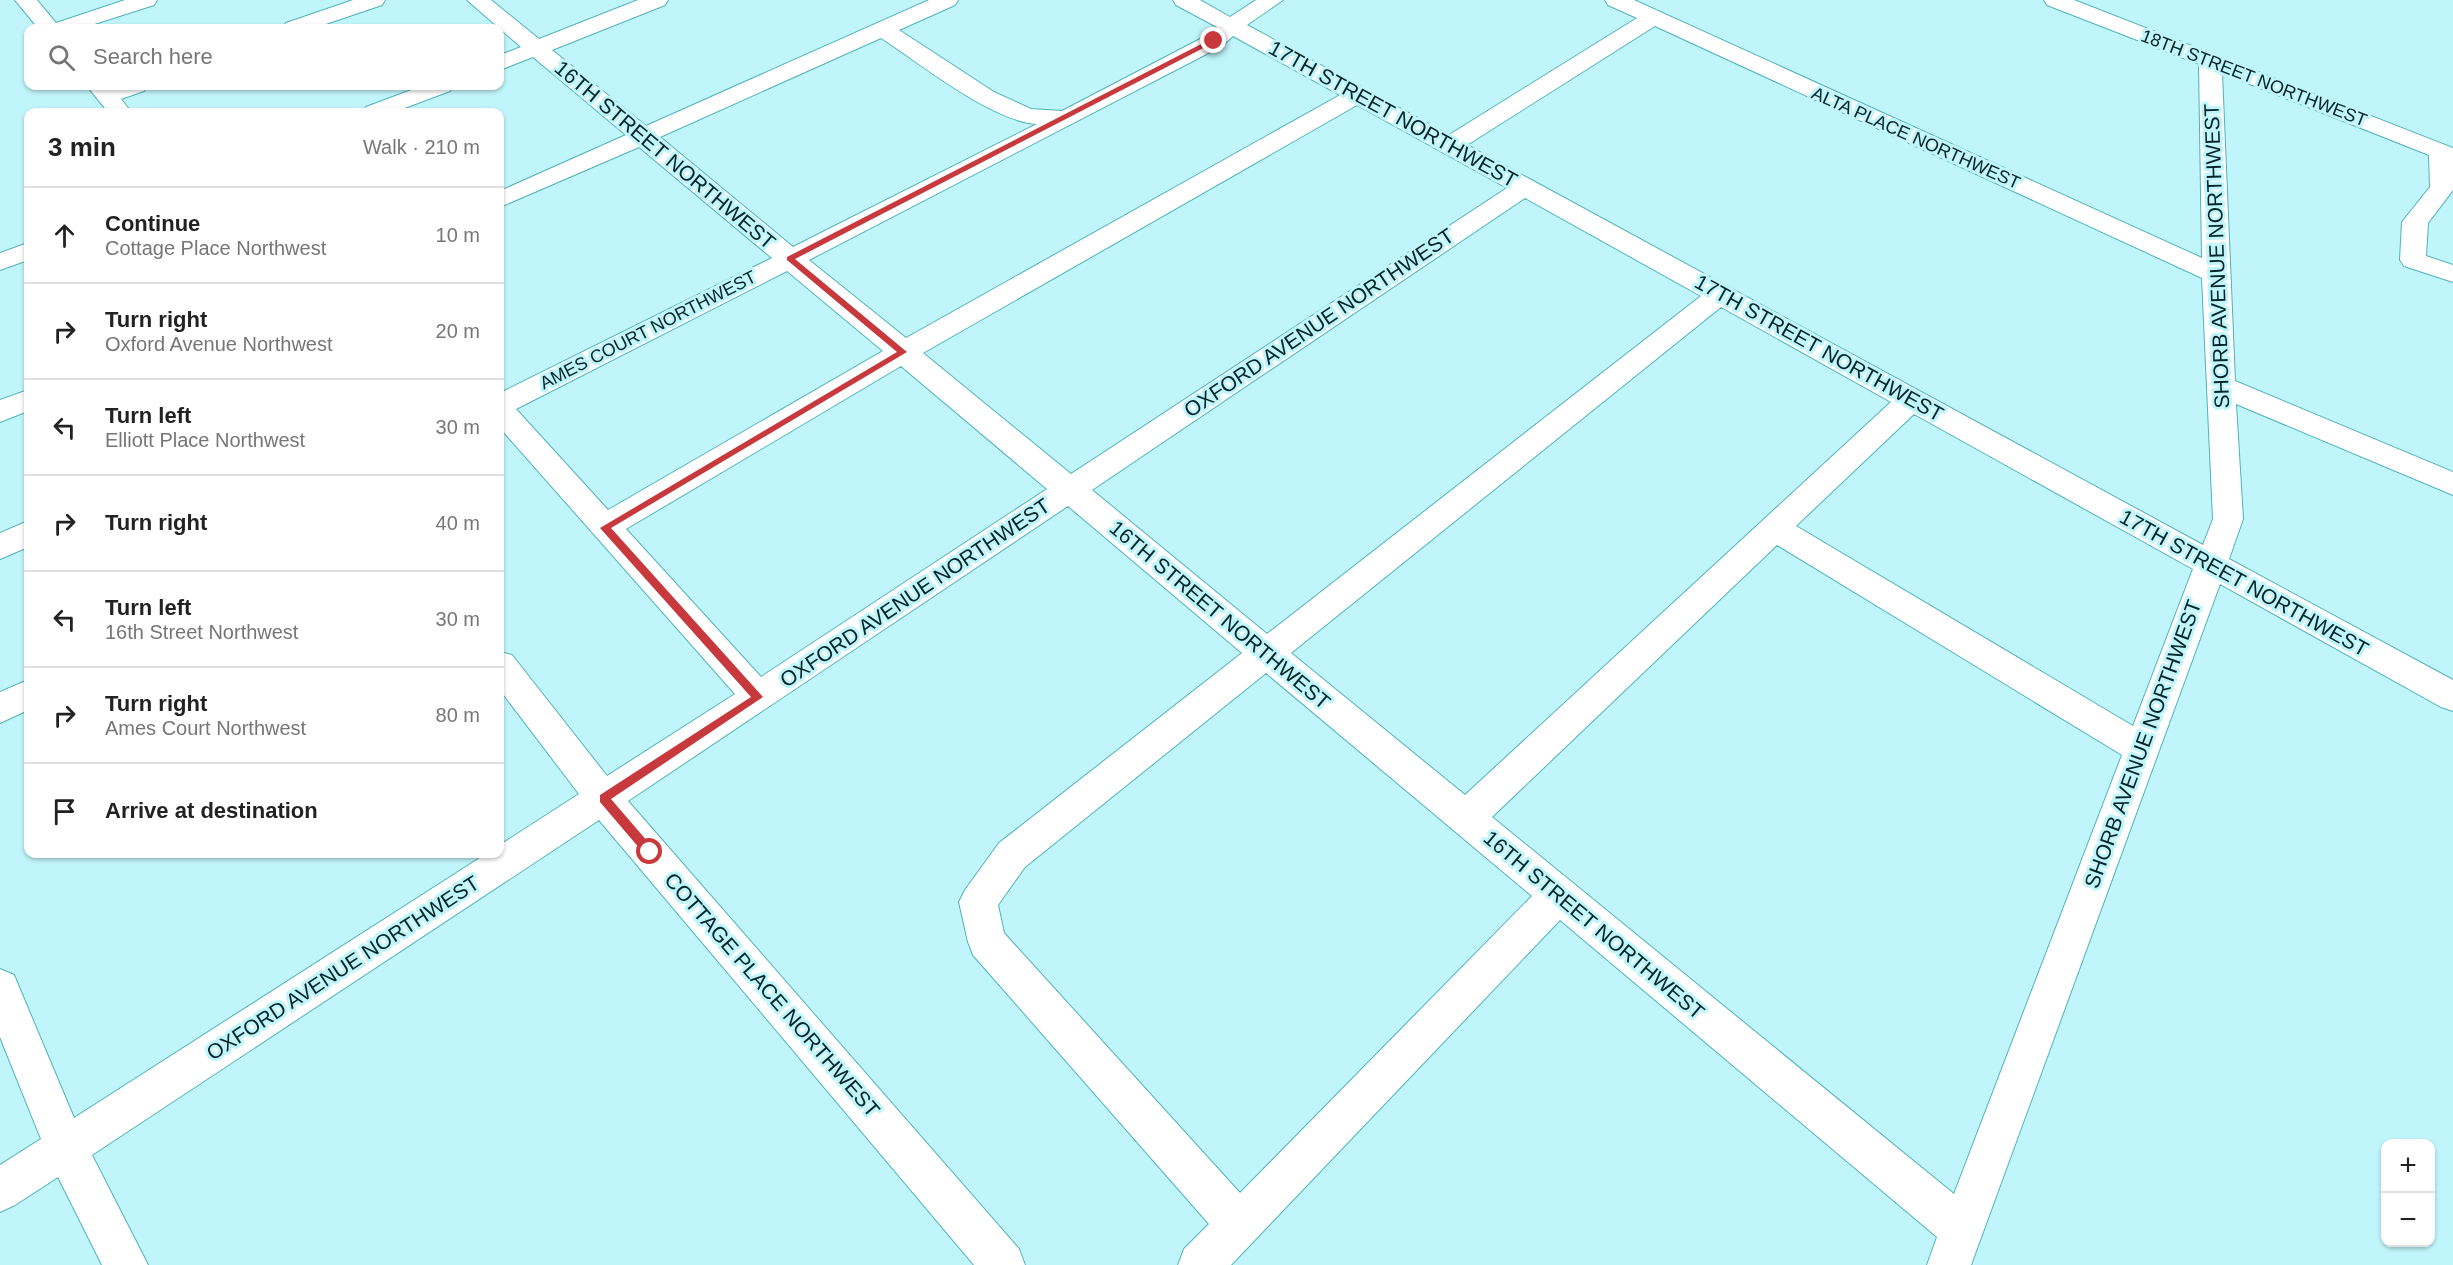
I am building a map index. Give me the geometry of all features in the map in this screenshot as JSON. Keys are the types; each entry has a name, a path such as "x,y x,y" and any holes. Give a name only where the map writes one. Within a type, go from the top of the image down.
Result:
{"street":[{"path":"26,0 46,24"},
{"path":"74,24 146,0"},
{"path":"305,24 374,0"},
{"name":"16TH STREET NORTHWEST","path":"478,0 1962,1229"},
{"path":"504,61 657,0"},
{"path":"504,198 947,0"},
{"name":"17TH STREET NORTHWEST","path":"1184,0 2453,697"},
{"name":"AMES COURT NORTHWEST","path":"504,403 1214,41 1247,14 1272,0"},
{"name":"ALTA PLACE NORTHWEST","path":"1616,0 2215,274"},
{"name":"18TH STREET NORTHWEST","path":"2055,0 2447,153"},
{"path":"1449,146 1654,17"},
{"path":"883,29 986,97 1027,116 1066,118"},
{"name":"SHORB AVENUE NORTHWEST","path":"1949,1265 2228,519 2215,274 2210,61"},
{"path":"108,98 127,90"},
{"path":"384,108 432,90"},
{"path":"604,528 903,352 1357,94"},
{"path":"2447,153 2442,207 2415,222 2413,260 2453,274"},
{"name":"OXFORD AVENUE NORTHWEST","path":"0,1190 758,697 1525,187"},
{"path":"0,262 24,253"},
{"path":"1239,1224 987,942 978,902 1012,855 1720,294"},
{"path":"2221,386 2453,484"},
{"path":"1466,818 1912,399"},
{"path":"0,412 24,402"},
{"path":"504,415 758,697"},
{"path":"1774,528 2141,748"},
{"path":"0,547 24,535"},
{"name":"COTTAGE PLACE NORTHWEST","path":"504,670 604,798 1003,1265"},
{"path":"0,709 24,696"},
{"path":"1200,1265 1559,895"},
{"path":"0,988 65,1147 126,1265"}],"route":[{"path":"650,852 604,798 758,697 604,528 903,352 789,258 935,186 1214,41"}]}
